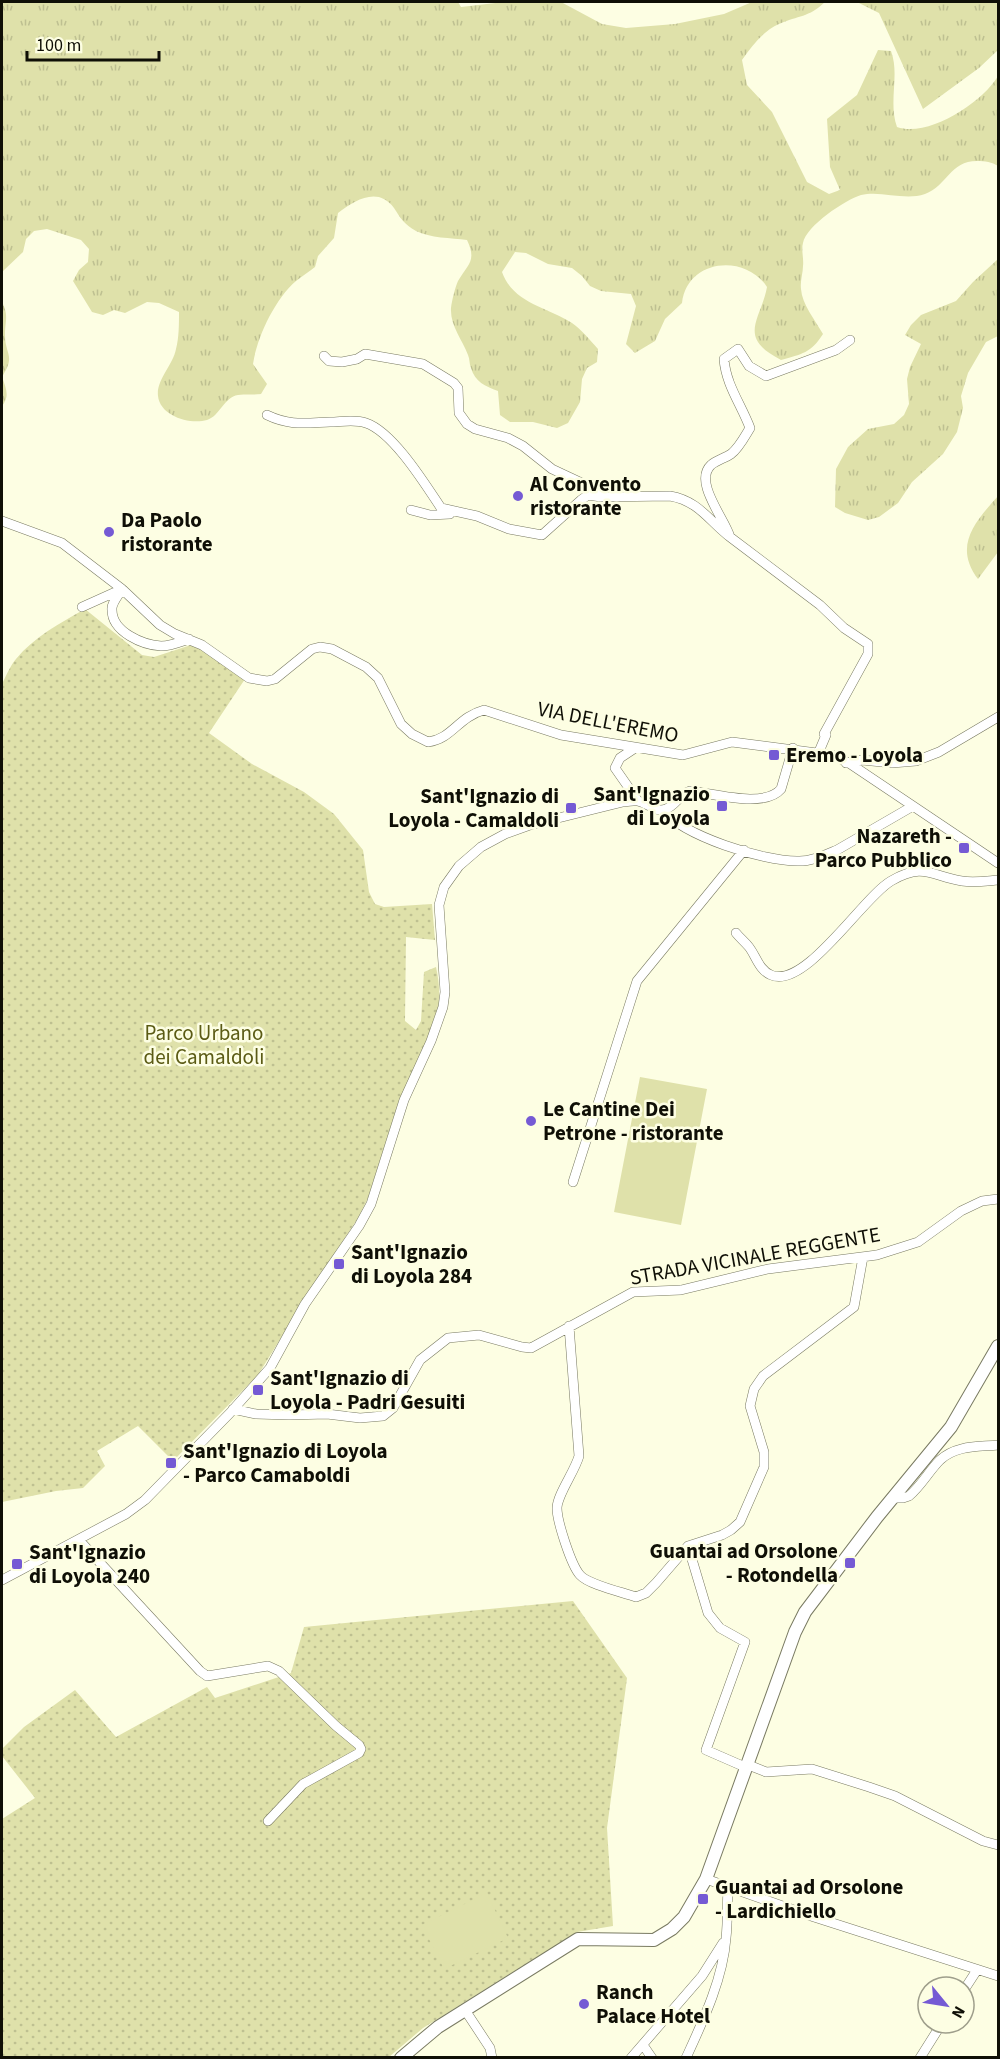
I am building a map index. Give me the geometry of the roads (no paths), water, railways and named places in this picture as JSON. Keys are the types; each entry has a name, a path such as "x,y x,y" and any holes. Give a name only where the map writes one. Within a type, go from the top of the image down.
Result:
{"street":[{"path":"730,537 727,526 718,514 706,486 705,477 713,463 732,453 750,428 729,383 724,359 738,349 749,366 766,376 836,350 850,340"},
{"path":"324,356 329,361 342,362 357,359 365,354 417,362 432,369 458,388 459,413 467,424 475,429 508,438 552,469 599,490 601,497"},
{"path":"267,415 280,421 296,424 359,422 373,426 393,441 441,508 477,516 509,529 542,535 588,495 681,498 711,517 730,537 820,604 844,628 868,644 868,654 824,734 826,735 818,754"},
{"path":"411,510 430,515 459,513"},
{"name":"VIA DELL'EREMO","path":"2,521 62,543 122,590 160,625 219,656 249,678 267,681 280,676 312,649 320,647 332,649 366,667 378,678 401,724 412,734 428,742 444,738 464,718 484,710 552,733 683,755 732,742 793,748 832,755 849,763"},
{"path":"82,606 122,590"},
{"path":"122,590 111,611 119,626 136,640 160,646 189,639"},
{"path":"849,763 862,760 892,763 916,761 939,752 999,717"},
{"path":"635,748 620,758 615,768 638,801 648,807 663,810 669,808 682,794 690,791 738,799 777,793 784,781 793,748"},
{"path":"849,763 999,863"},
{"path":"2,1580 126,1514 145,1500 234,1409 270,1368 305,1304 359,1226 371,1204 404,1100 431,1041 443,1007 445,992 439,905 444,887 459,866 481,847 505,834 540,822 623,802 638,801"},
{"path":"663,810 673,820 709,840 764,856 796,861 824,856 837,850 913,806"},
{"path":"573,1182 637,981 744,850"},
{"path":"736,933 749,947 765,971 772,976 779,977 812,961 866,903 890,882 910,873 926,871 960,881 999,880"},
{"name":"STRADA VICINALE REGGENTE","path":"234,1409 256,1414 327,1414 360,1418 383,1416 393,1408 420,1360 448,1338 479,1335 531,1348 633,1293 681,1290 768,1269 877,1255 918,1242 961,1211 982,1201 999,1198"},
{"path":"569,1326 579,1456 557,1507 565,1542 580,1575 591,1582 636,1597 646,1593 688,1546 722,1535 740,1522 764,1467 764,1452 750,1406 754,1389 763,1376 854,1307 863,1257"},
{"path":"401,2058 438,2027 578,1939 654,1940 672,1929 684,1917 706,1879 745,1766 795,1632 805,1612 877,1517 951,1427 999,1346"},
{"path":"894,1498 903,1498 913,1492 940,1460 950,1453 965,1448 999,1445"},
{"path":"79,1540 200,1671 207,1676 268,1666 279,1671 359,1745 361,1749 359,1753 303,1784 268,1821"},
{"path":"688,1546 708,1613 720,1628 745,1642 706,1750 766,1772 812,1769 870,1787 895,1796 982,1841 999,1845"},
{"path":"706,1879 814,1917 999,1976"},
{"path":"686,2058 703,2022 716,1984 726,1939 728,1886"},
{"path":"632,2058 702,1976 726,1939"},
{"path":"974,1975 977,1970"},
{"path":"465,2010 490,2048 492,2058"},
{"path":"920,2058 934,2035"},
{"path":"643,2045 652,2058"}],"place":[{"name":"Al Convento ristorante","path":"518,496"},
{"name":"Da Paolo ristorante","path":"109,532"},
{"name":"Eremo - Loyola","path":"774,755"},
{"name":"Sant'Ignazio di Loyola","path":"722,806"},
{"name":"Sant'Ignazio di Loyola - Camaldoli","path":"571,808"},
{"name":"Nazareth - Parco Pubblico","path":"964,848"},
{"name":"Le Cantine Dei Petrone - ristorante","path":"531,1121"},
{"name":"Sant'Ignazio di Loyola 284","path":"339,1264"},
{"name":"Sant'Ignazio di Loyola - Padri Gesuiti","path":"258,1390"},
{"name":"Sant'Ignazio di Loyola - Parco Camaboldi","path":"171,1463"},
{"name":"Guantai ad Orsolone - Rotondella","path":"850,1563"},
{"name":"Sant'Ignazio di Loyola 240","path":"17,1564"},
{"name":"Guantai ad Orsolone - Lardichiello","path":"703,1899"},
{"name":"Ranch Palace Hotel","path":"584,2004"}],"park label":[{"name":"Parco Urbano dei Camaldoli","path":"204,1045"}]}
